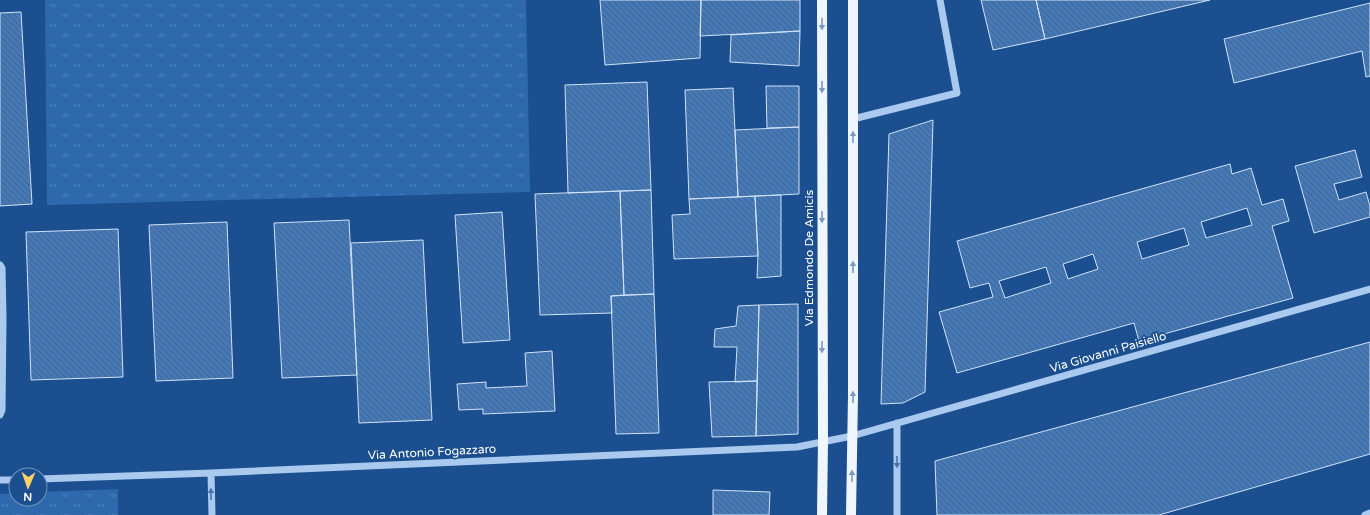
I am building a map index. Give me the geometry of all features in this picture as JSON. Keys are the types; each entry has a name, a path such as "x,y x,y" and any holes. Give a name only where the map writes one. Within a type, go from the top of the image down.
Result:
{"main road":[{"name":"Via Edmondo De Amicis","path":"822,0 822,515"},
{"path":"851,515 853,0"}],"street":[{"path":"853,119 957,93 940,0"},
{"path":"0,265 2,268 3,318 1,412"},
{"name":"Via Giovanni Paisiello","path":"852,436 1370,289"},
{"path":"897,423 897,515"},
{"name":"Via Antonio Fogazzaro","path":"48,479 797,447 852,436"},
{"path":"211,473 212,515"},
{"path":"1365,515 1370,513"}],"green space":[{"path":"45,0 526,0 530,192 47,205"},
{"path":"118,489 118,515 0,515 0,494 8,494 8,507 48,507 48,492"}],"building":[{"path":"600,0 701,0 700,58 605,65"},
{"path":"701,0 800,0 800,31 700,36"},
{"path":"981,0 1036,0 1045,39 993,50"},
{"path":"1036,0 1210,0 1045,39"},
{"path":"1370,3 1370,76 1366,77 1362,51 1234,83 1224,39"},
{"path":"21,12 32,204 0,206 0,13"},
{"path":"800,31 799,66 730,62 731,35"},
{"path":"647,82 651,190 568,193 565,85"},
{"path":"766,86 799,86 799,127 767,128"},
{"path":"733,88 738,197 689,199 685,90"},
{"path":"933,120 925,392 903,403 881,404 889,134"},
{"path":"799,127 799,194 738,197 735,130"},
{"path":"1355,150 1362,177 1334,184 1339,200 1366,192 1370,206 1370,217 1314,233 1295,166"},
{"path":"1230,164 1232,174 1251,168 1262,205 1283,199 1289,221 1272,226 1293,298 1139,341 1134,323 957,373 939,312 993,297 989,283 970,288 957,241","holes":["1247,208 1252,225 1206,238 1201,222","1184,228 1189,245 1142,259 1137,242","1093,254 1098,269 1068,279 1063,264","1046,267 1051,283 1005,298 999,281"]},
{"path":"651,190 654,294 624,295 620,191"},
{"path":"620,191 624,295 611,296 612,313 540,315 535,194"},
{"path":"781,195 781,276 757,278 758,256 755,196"},
{"path":"755,196 758,256 674,259 672,215 690,214 689,199"},
{"path":"502,212 510,340 463,343 455,215"},
{"path":"349,220 357,375 282,378 274,223"},
{"path":"227,222 233,378 156,381 149,225"},
{"path":"118,229 123,377 31,380 26,232"},
{"path":"423,240 432,420 359,423 351,243"},
{"path":"654,294 659,433 616,434 611,296"},
{"path":"798,304 798,434 756,436 759,305"},
{"path":"759,305 757,381 735,382 737,347 714,347 715,329 736,326 738,306"},
{"path":"1370,342 1370,454 1159,515 937,515 935,461"},
{"path":"552,351 555,411 483,414 483,409 459,410 457,384 486,382 486,388 527,386 525,353"},
{"path":"757,381 756,436 712,437 709,382"},
{"path":"713,490 770,492 769,515 713,515"}]}
